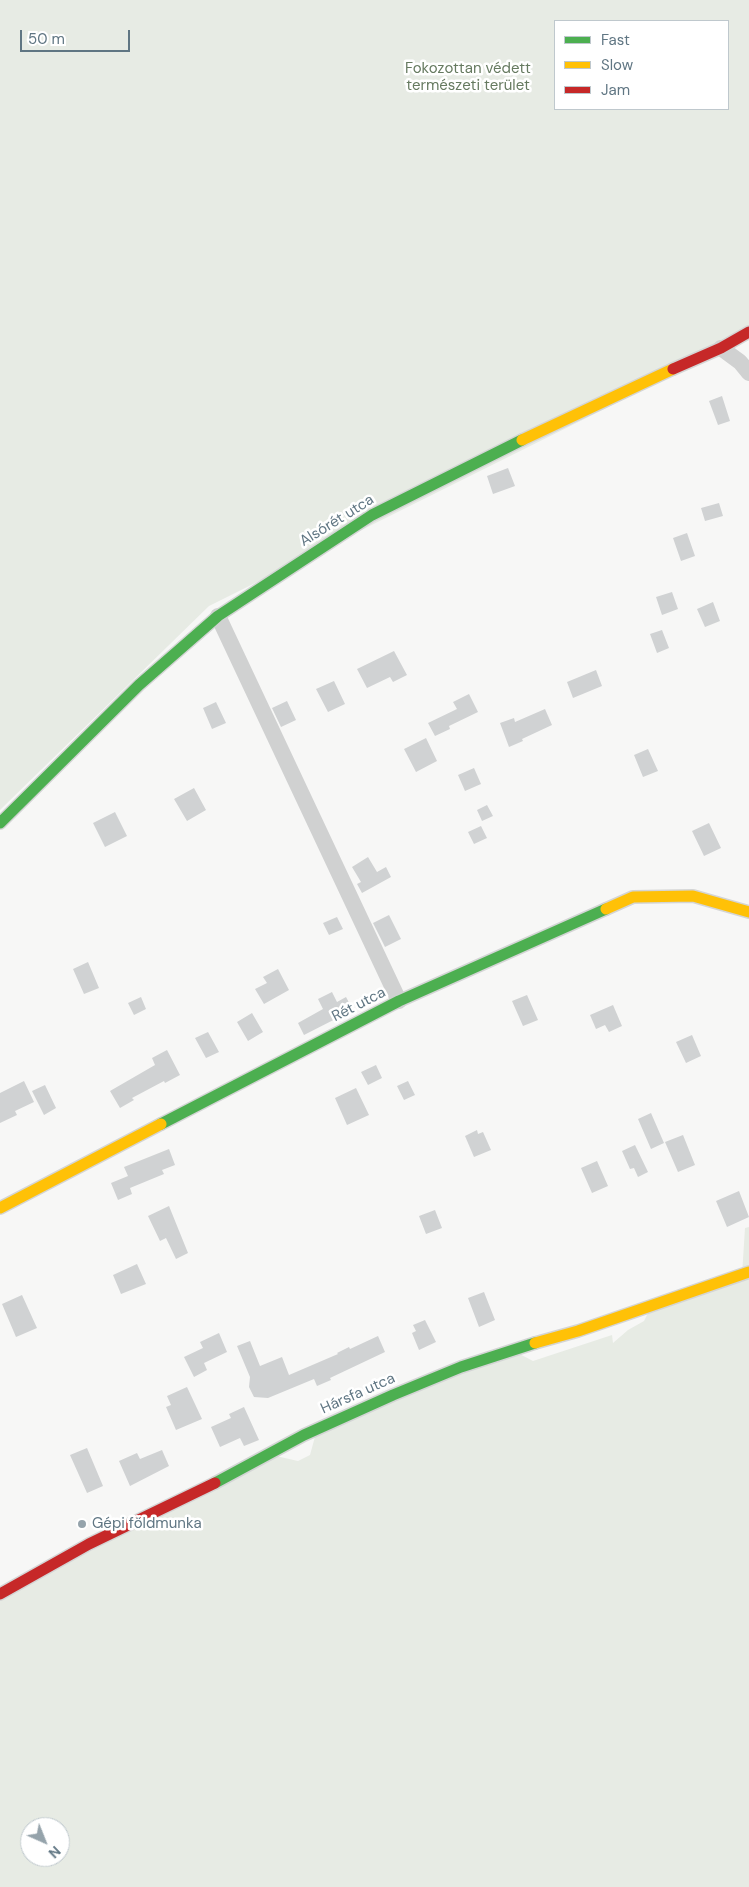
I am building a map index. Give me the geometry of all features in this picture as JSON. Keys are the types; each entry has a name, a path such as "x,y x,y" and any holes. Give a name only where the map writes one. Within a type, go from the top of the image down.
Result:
{"street":[{"name":"Alsórét utca","path":"0,823 139,685 218,616 372,515 488,456 630,388 721,348 749,332"},
{"path":"721,348 740,362 749,373"},
{"path":"218,616 399,1002"},
{"name":"Rét utca","path":"0,1208 399,1002 633,897 693,896 749,912"},
{"name":"Hársfa utca","path":"0,1594 89,1544 211,1485 317,1429 393,1395 470,1364 594,1325 749,1272"}],"green space":[{"name":"Fokozottan védett természeti terület","path":"0,0 749,0 749,337 209,606 0,810"},
{"path":"749,1227 749,1887 0,1887 0,1597 276,1456 298,1461 310,1455 316,1433 512,1350 533,1361 612,1335 613,1343 628,1330 644,1321 651,1307 742,1275 745,1228"}],"building":[{"path":"722,396 730,421 718,425 709,401"},
{"path":"508,468 515,486 493,494 487,476"},
{"path":"719,503 723,516 705,521 701,508"},
{"path":"687,533 695,556 681,561 673,538"},
{"path":"672,592 678,609 662,615 656,597"},
{"path":"713,602 720,621 705,627 697,609"},
{"path":"662,630 669,648 657,653 650,634"},
{"path":"394,651 407,675 393,682 390,677 367,688 357,669"},
{"path":"596,670 602,686 573,698 567,682"},
{"path":"334,681 345,704 328,712 316,689"},
{"path":"469,694 478,712 449,726 450,729 435,736 428,723 457,709 453,702"},
{"path":"287,701 296,720 281,727 272,708"},
{"path":"216,702 226,723 212,729 203,708"},
{"path":"545,709 552,725 509,747 500,723 514,718 515,722"},
{"path":"426,738 437,761 416,772 404,749"},
{"path":"648,749 658,771 643,777 634,755"},
{"path":"474,768 481,784 465,791 458,775"},
{"path":"194,788 206,810 187,821 174,799"},
{"path":"487,805 493,816 482,821 477,810"},
{"path":"115,812 127,836 105,847 93,823"},
{"path":"709,823 721,848 704,856 692,831"},
{"path":"481,826 487,838 474,844 468,832"},
{"path":"368,857 377,872 386,867 391,877 362,893 357,884 361,882 352,867"},
{"path":"389,915 401,939 385,947 373,923"},
{"path":"337,917 343,929 329,935 323,923"},
{"path":"88,962 99,988 84,994 73,969"},
{"path":"278,969 289,990 264,1004 255,989 267,983 263,977"},
{"path":"332,992 337,1002 346,997 353,1010 304,1035 298,1023 323,1009 318,999"},
{"path":"527,995 538,1020 523,1026 512,1001"},
{"path":"141,997 146,1009 134,1015 128,1003"},
{"path":"613,1005 622,1026 609,1032 605,1025 596,1029 590,1015"},
{"path":"252,1013 263,1032 248,1041 237,1022"},
{"path":"208,1032 219,1052 206,1058 195,1038"},
{"path":"692,1035 701,1056 686,1063 676,1042"},
{"path":"167,1050 180,1075 165,1083 164,1081 132,1098 134,1100 120,1108 110,1091 155,1065 152,1058"},
{"path":"376,1065 382,1078 368,1085 361,1072"},
{"path":"24,1081 34,1102 15,1111 17,1115 0,1123 0,1093"},
{"path":"408,1081 415,1095 404,1100 397,1086"},
{"path":"45,1085 56,1108 44,1115 32,1091"},
{"path":"356,1088 369,1115 347,1125 335,1098"},
{"path":"651,1113 664,1143 651,1149 638,1119"},
{"path":"477,1130 478,1134 483,1132 491,1150 474,1157 465,1136"},
{"path":"683,1135 695,1165 678,1172 665,1142"},
{"path":"635,1145 648,1172 638,1177 634,1168 630,1169 622,1151"},
{"path":"169,1149 175,1165 162,1170 164,1174 130,1188 132,1194 118,1200 111,1183 128,1176 124,1167"},
{"path":"597,1161 608,1186 592,1193 581,1168"},
{"path":"739,1191 749,1217 727,1227 716,1201"},
{"path":"169,1206 188,1253 176,1259 166,1238 160,1241 148,1216"},
{"path":"435,1210 442,1228 426,1234 419,1216"},
{"path":"137,1264 146,1284 121,1294 113,1275"},
{"path":"484,1292 495,1320 479,1327 468,1298"},
{"path":"22,1295 37,1328 16,1337 2,1304"},
{"path":"425,1320 436,1342 419,1350 412,1333 416,1331 413,1325"},
{"path":"219,1333 227,1352 204,1363 207,1370 194,1377 184,1357 203,1348 200,1342"},
{"path":"378,1336 385,1352 317,1386 314,1379 268,1398 254,1397 249,1387 250,1377 237,1346 250,1341 260,1366 282,1357 289,1375 338,1354 349,1347 350,1349"},
{"path":"187,1387 202,1419 176,1430 166,1407 171,1405 167,1396"},
{"path":"244,1407 259,1440 244,1446 240,1438 220,1447 211,1427 231,1418 229,1414"},
{"path":"87,1448 103,1486 87,1493 70,1455"},
{"path":"162,1450 169,1466 130,1486 119,1461 137,1453 140,1459"}],"traffic: fast":[{"path":"0,823 139,685 218,616 372,515 522,440"},
{"path":"161,1124 399,1001 606,909"},
{"path":"215,1483 304,1435 393,1395 461,1367 535,1343"}],"traffic: slow":[{"path":"522,440 673,369"},
{"path":"606,909 633,897 693,896 749,912"},
{"path":"0,1208 161,1124"},
{"path":"535,1343 578,1331 749,1272"}],"traffic: jam":[{"path":"673,369 721,348 749,332"},
{"path":"0,1594 89,1544 215,1483"}],"place":[{"name":"Gépi földmunka","path":"82,1524"}]}
